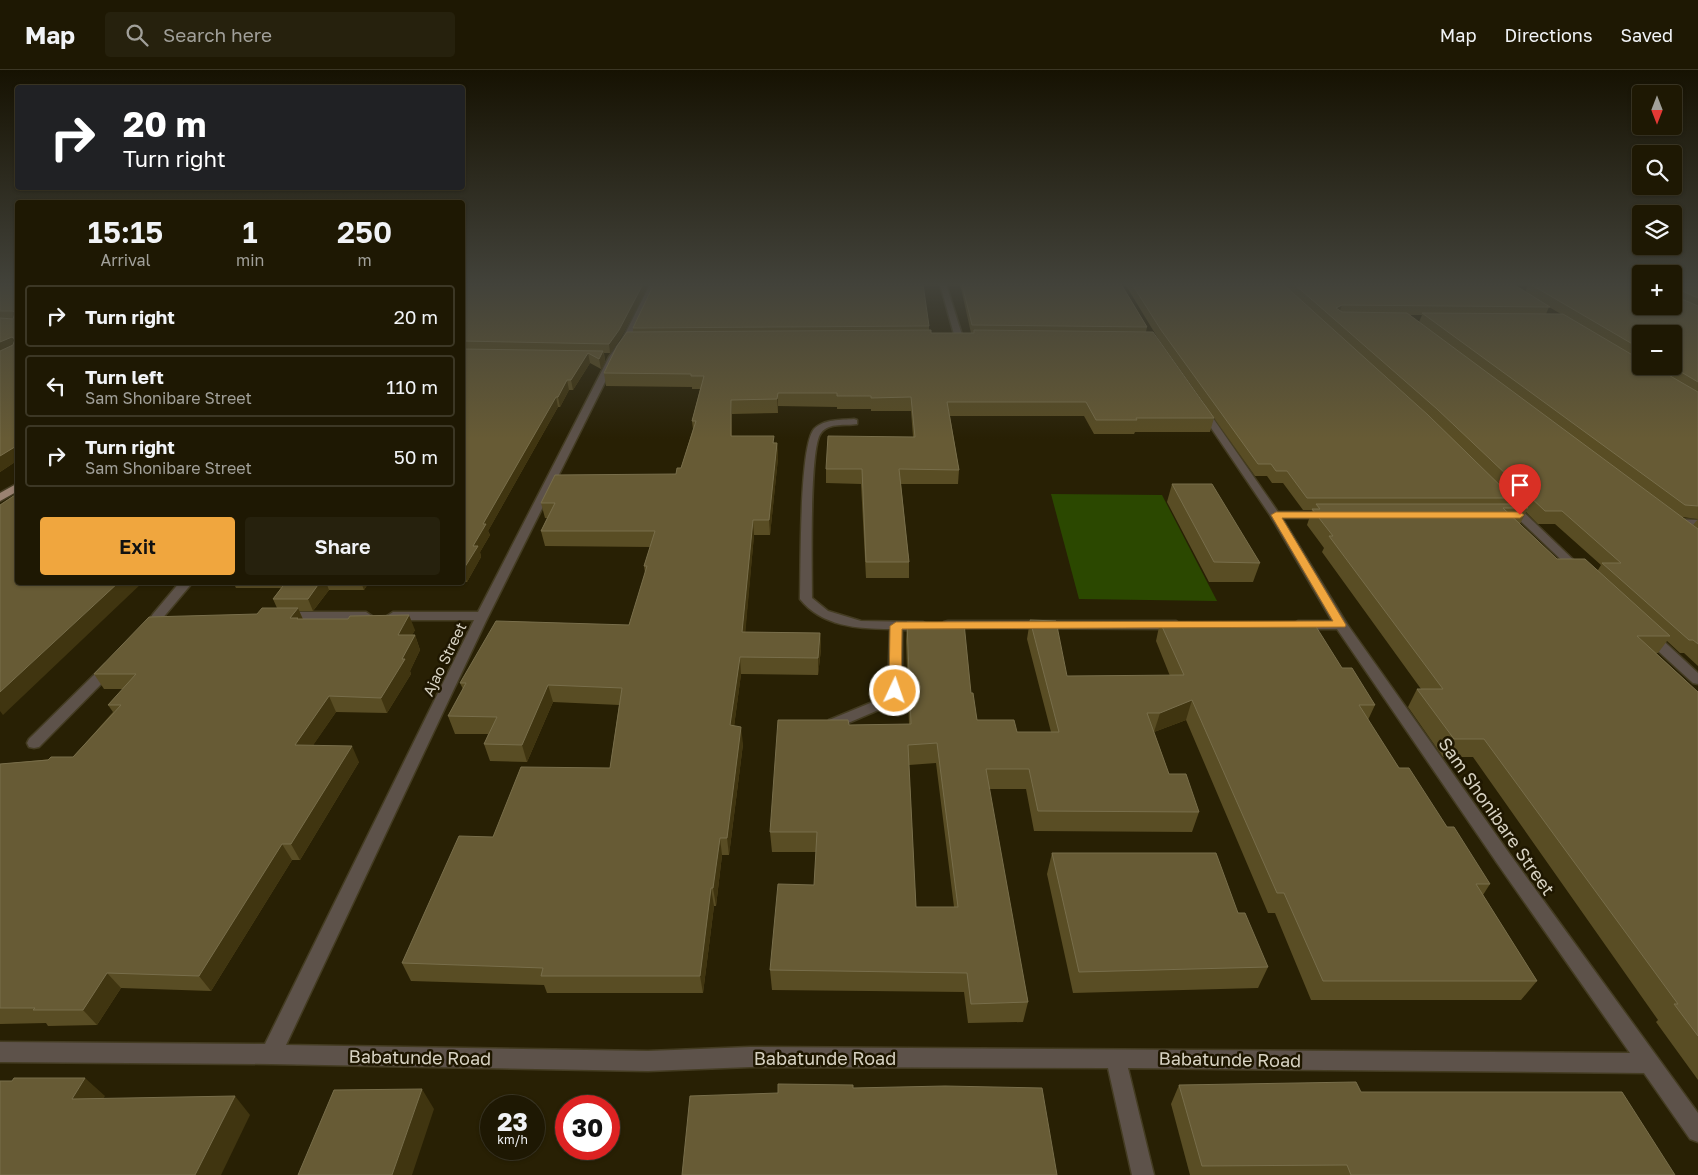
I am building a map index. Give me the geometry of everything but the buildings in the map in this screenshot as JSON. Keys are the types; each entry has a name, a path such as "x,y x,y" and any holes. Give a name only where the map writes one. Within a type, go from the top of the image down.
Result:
{"main road":[{"path":"0,498 15,488"}],"street":[{"name":"Ajao Street","path":"271,1054 608,357 631,341 633,336"},
{"path":"950,338 969,338"},
{"name":"Sam Shonibare Street","path":"1195,398 1276,515 1340,625 1503,858 1698,1131"},
{"path":"854,422 834,423 821,427 814,434 811,448 806,599 824,614 860,625 1188,625"},
{"path":"1506,501 1583,574"},
{"path":"1276,515 1334,515"},
{"path":"1500,515 1520,515"},
{"path":"1690,534 1671,519 1698,523"},
{"path":"176,617 153,620 184,585"},
{"path":"276,616 484,616"},
{"path":"1284,625 1340,625"},
{"path":"834,724 885,702 895,691 896,626"},
{"path":"1640,626 1698,680"},
{"path":"34,743 118,659"},
{"name":"Babatunde Road","path":"0,1052 271,1054 648,1061 750,1057 1650,1063"},
{"path":"1116,1058 1143,1175"}],"green space":[{"path":"1051,494 1162,495 1217,601 1079,599"}],"route":[{"path":"895,691 896,626 1340,625 1276,515 1520,515"}]}
